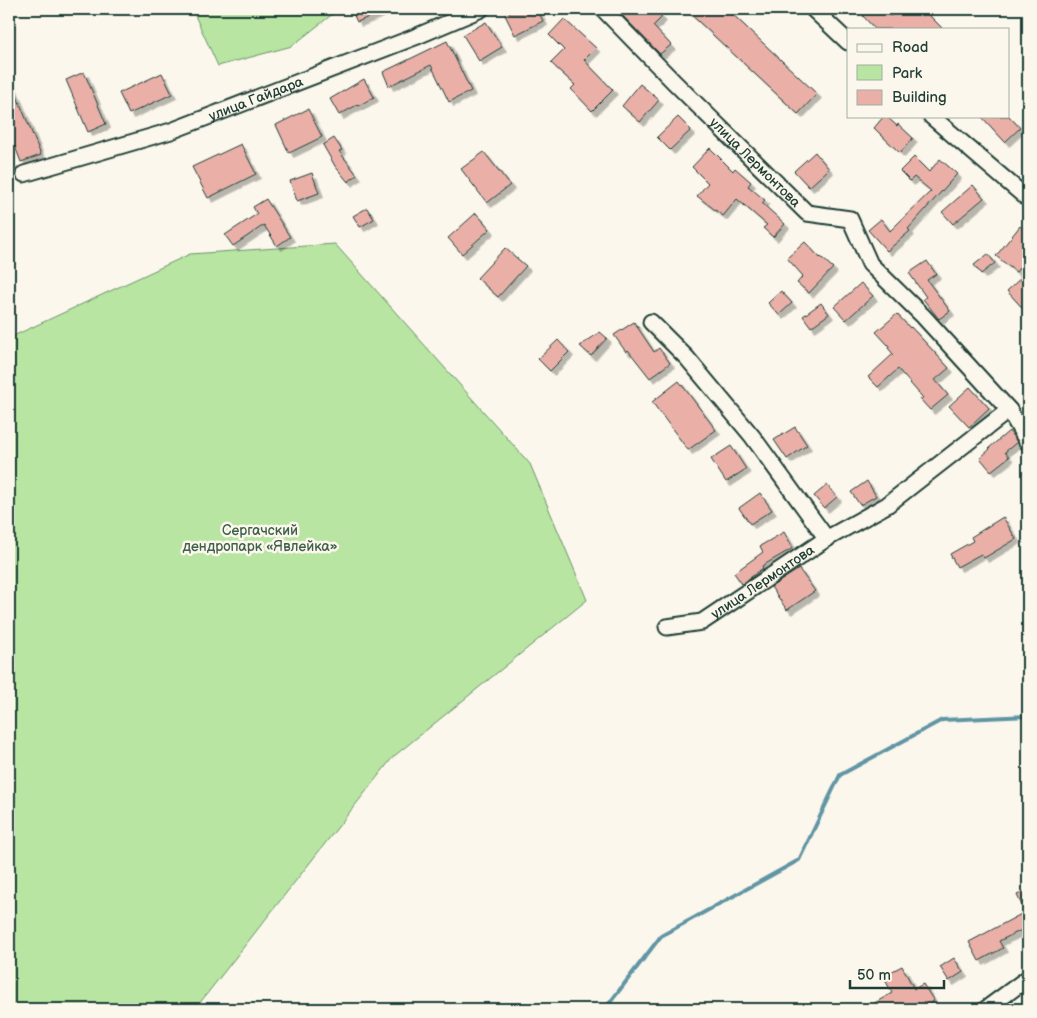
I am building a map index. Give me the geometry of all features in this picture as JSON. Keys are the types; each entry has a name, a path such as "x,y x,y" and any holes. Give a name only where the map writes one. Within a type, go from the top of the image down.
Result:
{"street":[{"name":"улица Гайдара","path":"24,174 171,131 415,37 481,9"},
{"name":"улица Лермонтова","path":"603,9 807,213 850,219 870,264 923,316 1008,410 1028,443"},
{"path":"813,9 847,41"},
{"path":"934,118 1028,197"},
{"name":"улица Лермонтова","path":"651,322 687,358 752,436 827,539"},
{"name":"улица Лермонтова","path":"667,627 702,622 827,539 887,505 1008,410"},
{"path":"986,1009 1028,978"}],"green space":[{"path":"192,9 339,9 292,46 218,66"},
{"name":"Сергачский дендропарк «Явлейка»","path":"335,244 530,464 587,600 393,757 195,1009 9,1009 9,338 190,254"}],"building":[{"path":"351,9 388,9 357,22"},
{"path":"517,9 537,9 543,21 515,35 505,15"},
{"path":"616,9 654,9 662,17 653,26 671,45 660,54"},
{"path":"685,9 727,9 817,94 798,114"},
{"path":"870,9 883,9 890,16 899,9 923,9 942,28 874,28 863,16"},
{"path":"564,19 596,48 584,60 613,90 592,111 571,89 575,85 551,63 564,50 549,35"},
{"path":"486,22 502,47 479,61 463,35"},
{"path":"447,41 471,91 449,102 431,65 389,86 383,72"},
{"path":"84,72 106,124 88,132 66,80"},
{"path":"162,73 172,94 129,114 119,93"},
{"path":"9,77 41,155 21,162 9,131"},
{"path":"364,79 374,97 339,115 330,99"},
{"path":"640,84 659,100 640,122 622,106"},
{"path":"308,109 322,137 289,153 276,125"},
{"path":"678,117 691,130 670,150 657,137"},
{"path":"1010,117 1020,128 1005,142 983,118"},
{"path":"882,118 888,118 913,138 900,153 874,128"},
{"path":"334,138 342,150 339,151 357,175 348,182 335,166 323,145"},
{"path":"241,144 256,174 208,198 192,167"},
{"path":"710,148 733,171 735,168 751,182 748,186 765,200 762,203 785,224 773,237 763,228 767,225 737,199 723,216 697,196 708,183 692,167"},
{"path":"484,152 510,185 487,203 461,169"},
{"path":"815,152 829,169 809,187 794,171"},
{"path":"914,157 929,172 940,159 957,174 908,229 910,231 887,251 868,230 881,219 890,231 931,191 914,177 910,181 900,171"},
{"path":"312,173 319,193 297,201 290,181"},
{"path":"973,185 984,198 953,224 942,212"},
{"path":"266,199 290,237 277,246 264,225 233,246 225,235 257,214 253,207"},
{"path":"367,208 374,219 360,227 353,216"},
{"path":"476,213 490,229 462,254 448,238"},
{"path":"1020,226 1028,233 1028,257 1016,272 996,256"},
{"path":"805,242 820,258 833,268 809,293 797,283 803,276 787,258"},
{"path":"505,248 526,266 498,297 477,278"},
{"path":"988,254 995,263 981,274 974,265"},
{"path":"927,261 936,274 927,280 950,311 939,319 923,299 926,297 909,273"},
{"path":"1028,271 1028,314 1007,291"},
{"path":"861,283 873,296 846,320 834,307"},
{"path":"781,291 792,303 779,315 768,303"},
{"path":"821,303 829,314 811,327 803,316"},
{"path":"897,314 949,368 935,380 948,395 930,410 920,399 923,398 898,369 878,387 868,377 893,354 888,348 889,346 876,332"},
{"path":"634,322 654,352 659,348 670,363 650,378 628,350 626,352 614,335"},
{"path":"600,332 607,338 591,356 580,346"},
{"path":"558,340 569,352 550,371 538,359"},
{"path":"679,381 716,430 688,450 652,402"},
{"path":"970,387 989,408 969,427 949,406"},
{"path":"795,427 807,445 787,459 774,440"},
{"path":"1009,431 1017,442 1005,452 1009,457 991,471 980,458"},
{"path":"731,446 746,469 726,482 711,459"},
{"path":"867,481 876,496 860,505 851,492"},
{"path":"827,485 837,497 824,508 814,496"},
{"path":"760,493 772,510 750,524 739,508"},
{"path":"1003,517 1016,539 984,558 981,554 957,567 950,554 973,541 971,537"},
{"path":"784,532 793,548 762,566 763,568 742,584 734,573 763,552 760,546"},
{"path":"799,569 815,591 787,610 771,587"},
{"path":"1028,890 1028,927 999,941 1003,948 979,961 969,942 1025,912 1017,895"},
{"path":"954,958 963,972 949,981 940,967"},
{"path":"902,966 914,989 923,984 934,1001 921,1009 864,1009 892,993 883,976"}],"waterway":[{"path":"605,1009 661,936 799,860 840,775 942,720 1028,716"}]}
